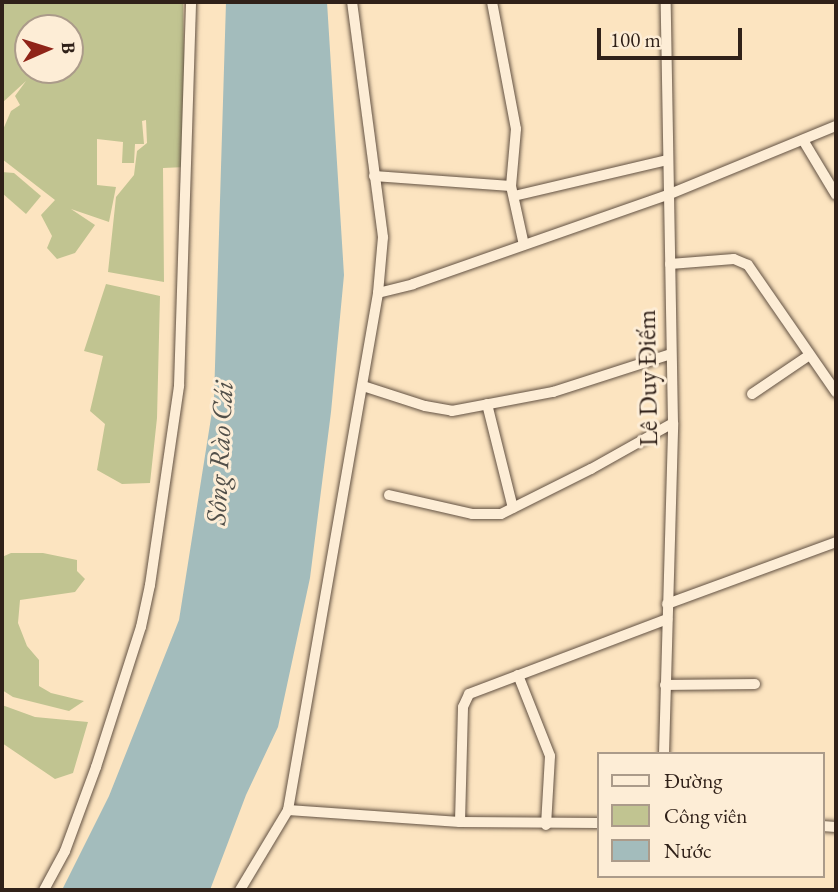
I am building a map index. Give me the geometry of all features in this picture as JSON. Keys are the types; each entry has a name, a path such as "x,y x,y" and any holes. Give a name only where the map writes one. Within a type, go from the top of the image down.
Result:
{"street":[{"path":"44,890 65,851 96,766 141,627 153,573 179,386 191,2"},
{"path":"240,890 288,810 378,293 383,237 352,2"},
{"path":"492,2 516,129 513,191 524,245"},
{"name":"Lê Duy Điếm","path":"664,752 673,423 666,2"},
{"path":"378,293 413,284 670,194 836,126"},
{"path":"803,140 836,195"},
{"path":"374,176 513,191 668,160"},
{"path":"670,264 743,261 836,392"},
{"path":"363,386 442,411 553,391 671,354"},
{"path":"752,394 808,356"},
{"path":"487,404 513,508"},
{"path":"389,495 481,516 501,514 591,469 673,423"},
{"path":"667,604 836,542"},
{"path":"460,822 465,700 469,694 667,619"},
{"path":"518,675 550,756 546,825"},
{"path":"666,685 755,684"},
{"path":"288,810 460,822 546,825 596,823"}],"green space":[{"path":"2,2 183,2 186,167 163,168 164,282 108,272 116,197 134,175 137,151 147,143 146,120 142,121 144,144 135,144 134,163 122,163 123,142 97,139 97,185 116,187 109,222 71,209 95,225 75,253 57,259 47,248 52,236 41,215 55,200 2,159 2,132 11,111 20,105 15,96 24,84 84,84 84,14 14,14 14,84 23,84 2,103"},
{"path":"2,172 14,173 41,196 26,214 2,193"},
{"path":"106,284 160,296 157,418 150,483 122,484 97,470 105,424 90,411 103,356 84,351"},
{"path":"11,553 43,553 77,560 77,571 85,579 75,592 20,600 18,623 27,646 39,660 39,686 51,693 84,701 69,711 13,697 2,690 2,557"},
{"path":"2,705 35,717 88,722 73,773 55,779 2,743"}],"water":[{"name":"Sông Rào Cái","path":"226,2 327,2 344,275 331,412 310,578 278,727 246,795 210,890 62,890 109,796 179,620 214,399"}]}
